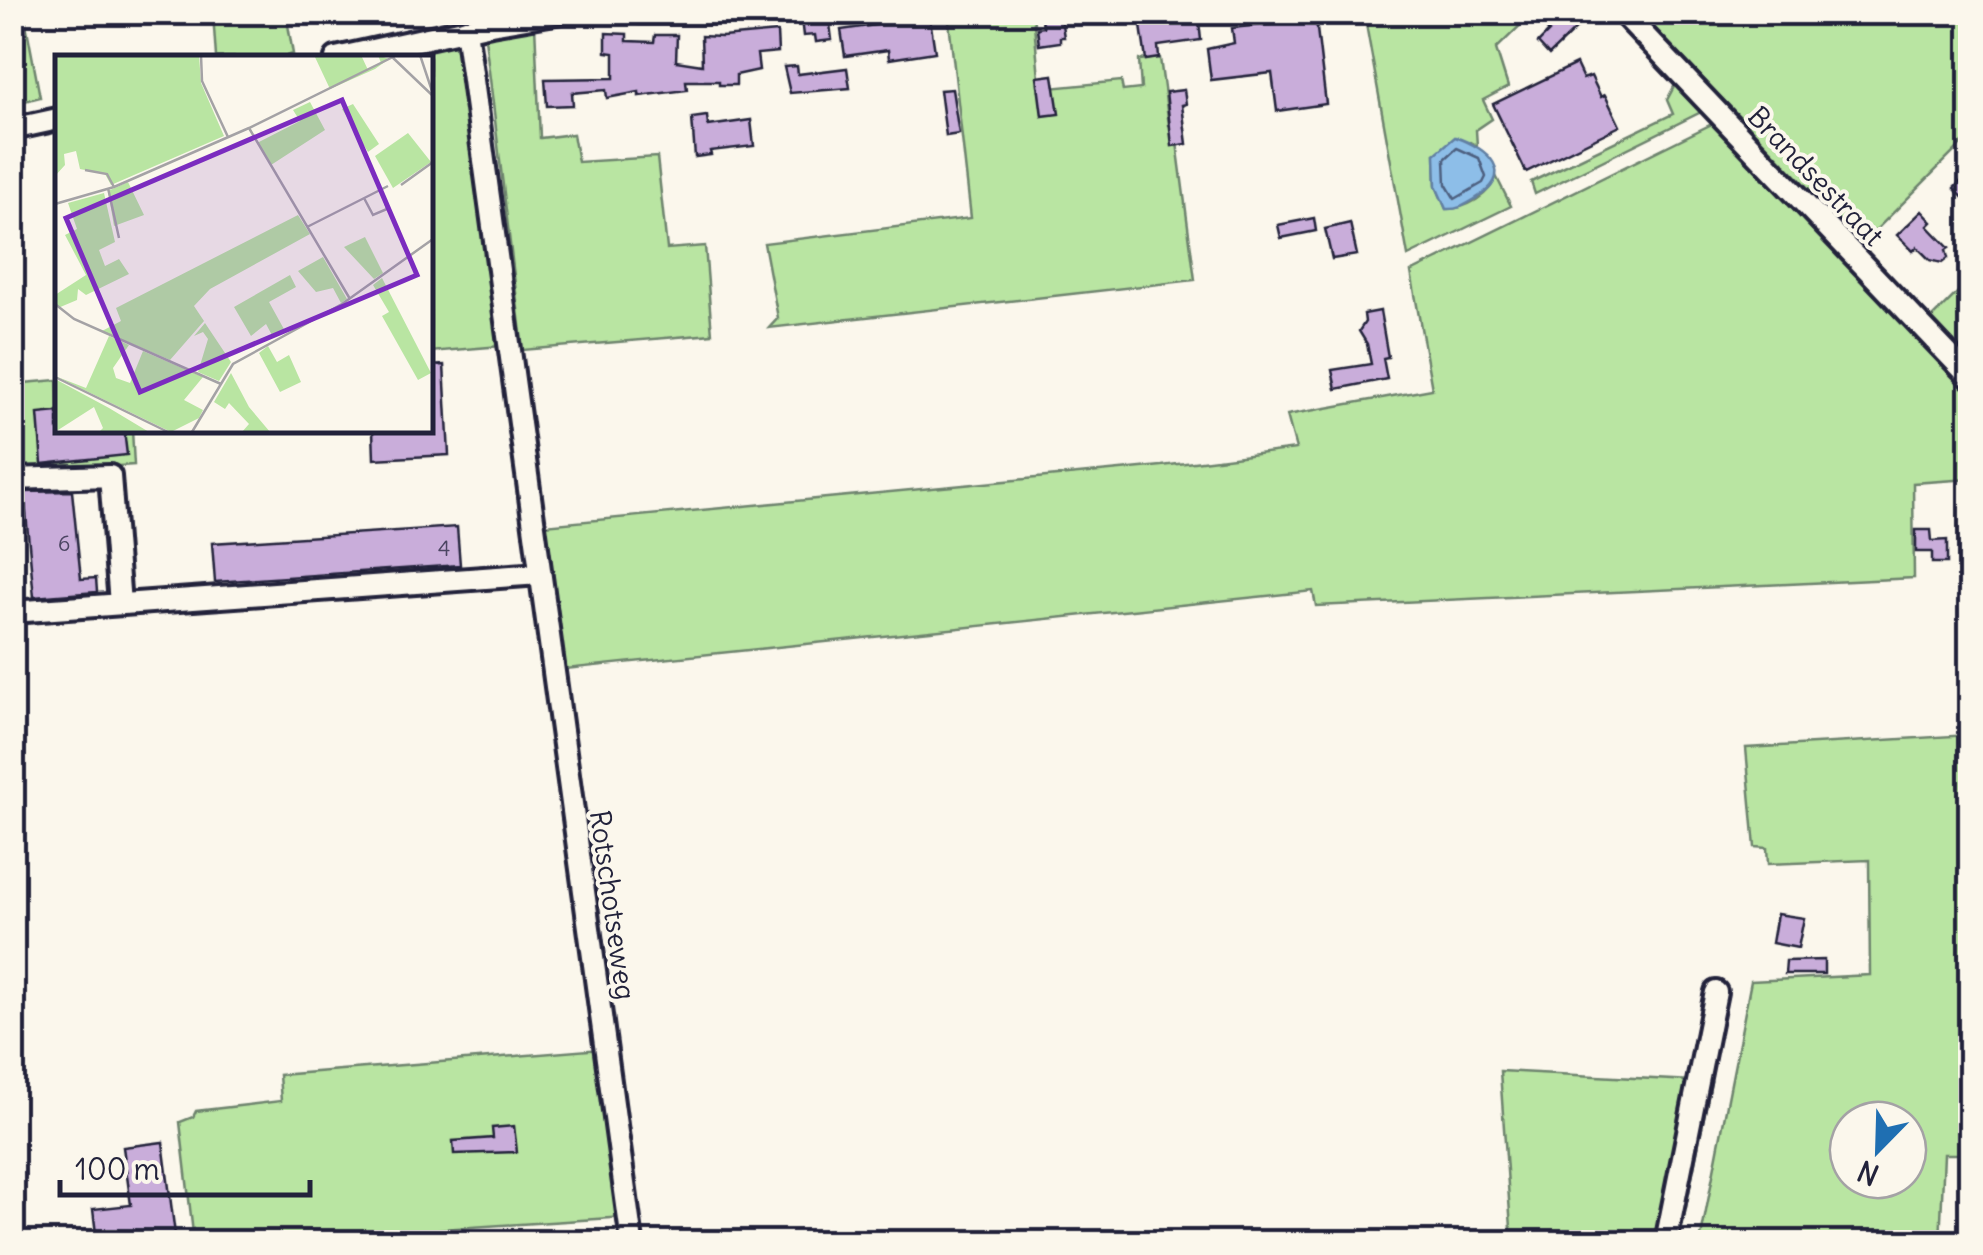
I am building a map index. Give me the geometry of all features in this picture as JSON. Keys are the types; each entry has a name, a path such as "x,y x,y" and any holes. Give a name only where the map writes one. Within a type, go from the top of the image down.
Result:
{"street":[{"path":"350,55 562,12"},
{"path":"642,12 744,12"},
{"name":"Brandsestraat","path":"1622,12 1970,378"},
{"name":"Rotschotseweg","path":"466,30 632,1242"},
{"path":"12,129 55,120"},
{"path":"12,479 110,476 120,604"},
{"path":"12,612 540,574"},
{"path":"1666,1242 1716,992"}],"green space":[{"path":"12,13 24,13 40,97 13,104"},
{"path":"213,13 286,13 293,54 216,55"},
{"path":"948,13 1033,13 1040,89 1121,81 1123,91 1141,89 1139,60 1160,58 1169,125 1175,127 1195,280 769,328 778,318 764,243 971,218"},
{"path":"1364,13 1533,13 1496,49 1508,87 1483,100 1492,119 1476,130 1477,146 1470,142 1435,154 1436,186 1446,209 1477,200 1496,176 1511,206 1408,256"},
{"path":"1640,13 1970,13 1970,136 1862,244"},
{"path":"535,25 540,138 573,134 578,162 657,157 667,249 705,246 712,334 523,350 485,38 500,31"},
{"path":"452,42 461,45 501,346 432,352 432,55 399,55"},
{"path":"1678,79 1704,106 1699,113 1535,194 1531,182 1673,114 1667,100"},
{"path":"1718,121 1970,384 1970,479 1913,483 1914,578 1316,606 1313,591 566,669 544,525 1162,466 1296,449 1287,415 1432,389 1411,272"},
{"path":"1970,280 1970,359 1932,318"},
{"path":"55,380 55,432 132,432 134,465 13,473 13,384"},
{"path":"1970,735 1970,1154 1944,1154 1940,1242 1700,1242 1751,981 1870,975 1869,860 1768,864 1767,848 1755,847 1746,748"},
{"path":"601,1049 626,1217 304,1238 304,1242 194,1242 180,1122 193,1117 196,1111 281,1101 279,1075"},
{"path":"1500,1071 1711,1082 1679,1242 1512,1242"},
{"path":"13,1122 14,1129 25,1205 13,1205"}],"water":[{"path":"1455,137 1487,155 1494,163 1495,180 1475,199 1446,209 1436,186 1435,154"}],"building":[{"path":"910,12 929,12 935,52 889,59 888,50 845,56 841,30 911,20"},
{"path":"1041,12 1060,12 1064,37 1060,37 1060,42 1039,45 1037,28 1043,27"},
{"path":"1139,12 1198,12 1201,40 1158,46 1159,58 1146,60"},
{"path":"1270,12 1315,12 1326,104 1277,111 1272,73 1211,80 1207,49 1234,43 1232,28 1272,24"},
{"path":"1550,12 1562,12 1568,18 1571,15 1580,25 1549,55 1538,43 1549,32 1540,23"},
{"path":"829,16 832,40 816,42 815,35 803,36 801,19"},
{"path":"777,32 778,52 757,54 759,70 736,75 736,85 686,81 687,90 607,98 606,90 572,93 573,105 547,106 545,79 614,78 614,53 606,52 606,33 627,34 627,41 654,42 655,35 677,35 676,61 702,65 701,36"},
{"path":"1576,64 1583,79 1591,76 1601,97 1605,95 1620,126 1526,172 1493,104"},
{"path":"797,66 798,74 847,68 850,88 790,93 784,67"},
{"path":"1053,75 1059,114 1042,116 1037,77"},
{"path":"952,89 959,134 946,136 940,90"},
{"path":"1184,90 1187,144 1172,146 1166,92"},
{"path":"707,116 708,126 751,120 754,146 710,151 711,155 695,157 692,118"},
{"path":"1970,172 1970,205 1954,188"},
{"path":"1922,211 1932,222 1928,226 1949,248 1948,258 1942,263 1930,260 1917,247 1913,251 1897,235"},
{"path":"1314,218 1316,231 1281,238 1278,225"},
{"path":"1350,223 1357,255 1332,259 1325,229"},
{"path":"1380,311 1388,357 1383,358 1387,379 1336,389 1332,370 1371,364 1367,344 1359,331 1365,322 1364,314"},
{"path":"444,365 449,455 374,459 373,432 432,432 432,366"},
{"path":"55,412 55,432 124,432 127,455 42,464 38,414"},
{"path":"72,491 81,579 96,578 97,592 34,597 24,492"},
{"path":"457,527 460,565 215,582 212,543"},
{"path":"1916,530 1931,530 1932,541 1947,540 1947,563 1932,563 1932,552 1916,552"},
{"path":"1777,914 1804,918 1798,948 1772,943"},
{"path":"1824,960 1824,974 1785,974 1786,961"},
{"path":"514,1126 517,1152 454,1154 453,1141 493,1138 492,1128"},
{"path":"163,1142 176,1242 97,1242 93,1209 131,1205 123,1147"}]}
